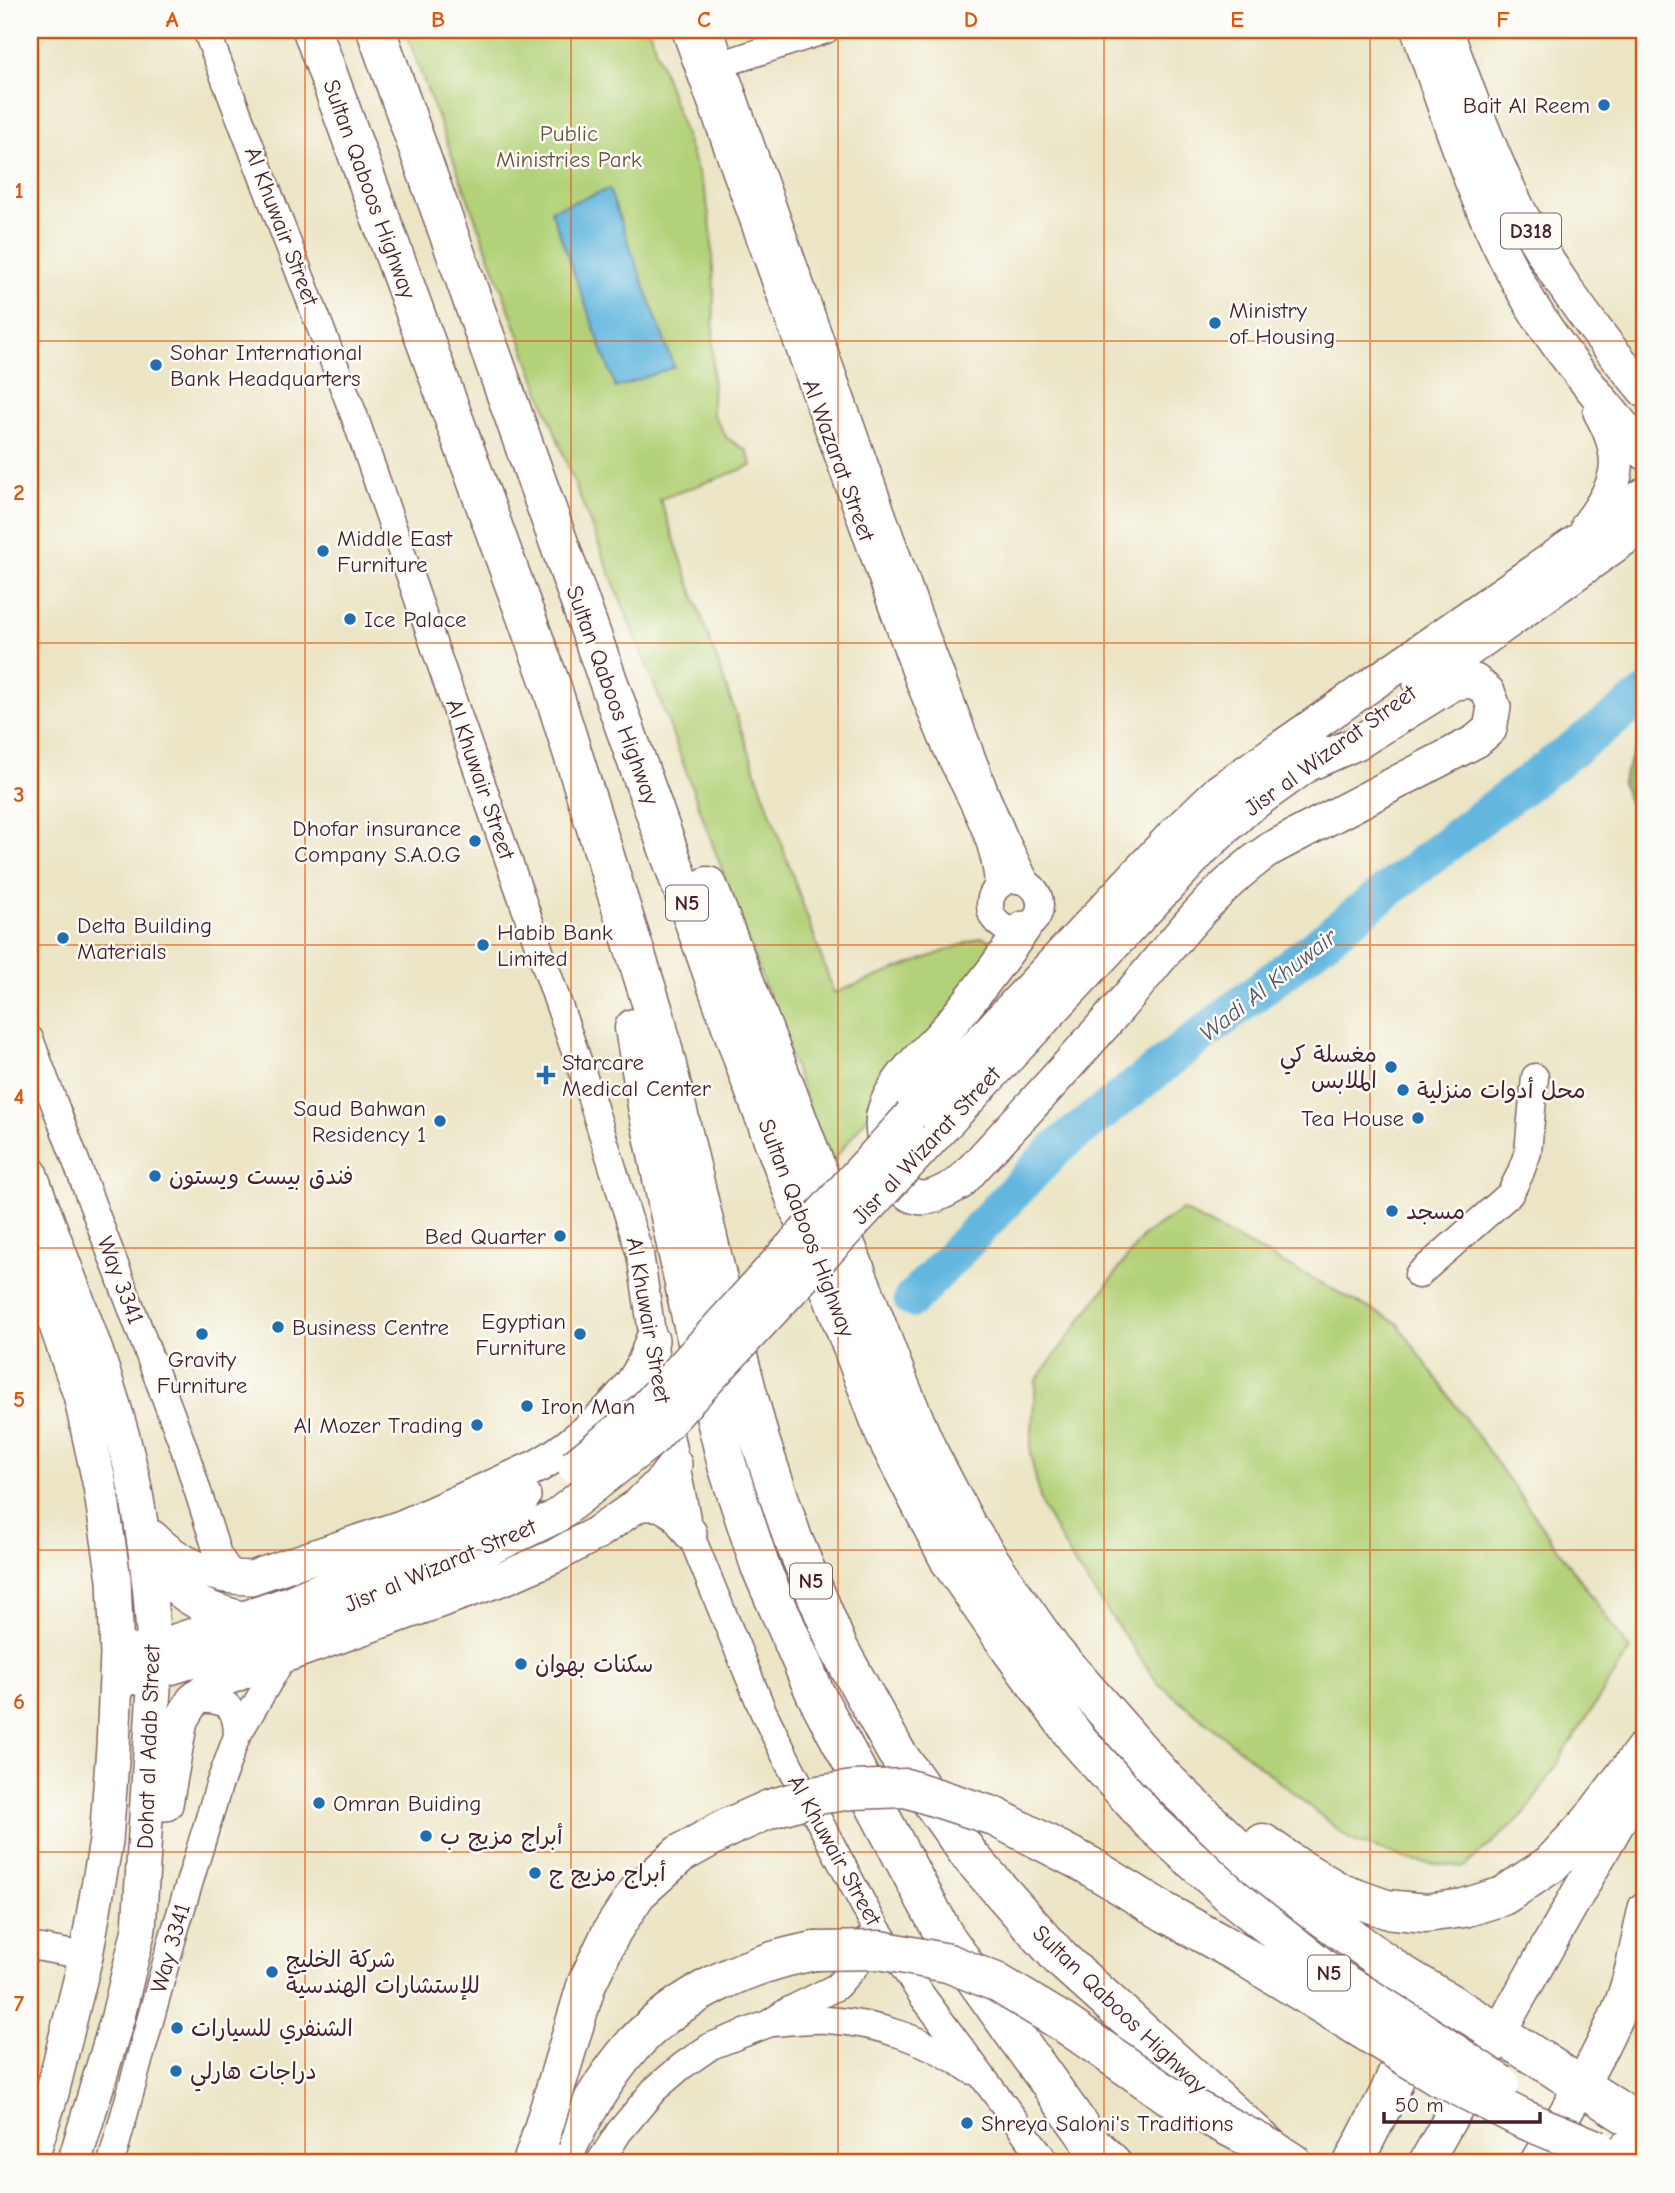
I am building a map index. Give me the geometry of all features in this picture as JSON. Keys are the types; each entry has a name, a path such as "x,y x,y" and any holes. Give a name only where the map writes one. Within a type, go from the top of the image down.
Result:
{"highway":[{"name":"Sultan Qaboos Highway","path":"312,30 552,688 654,1015 760,1440 793,1539 838,1647 889,1740 971,1856 1061,1959 1283,2157"},
{"name":"Sultan Qaboos Highway","path":"376,30 750,1079 886,1437 950,1560 1011,1650 1076,1738 1151,1822 1234,1898 1332,1975 1418,2029 1611,2159"},
{"path":"610,687 648,746 685,829 927,1449 967,1526 1044,1639 1164,1778 1266,1876 1397,1971 1645,2127"},
{"path":"626,924 632,1012 652,1133 691,1317 727,1465 760,1566 815,1693 944,1935 1093,2145 1112,2163"},
{"path":"1140,1748 1284,1858 1341,1893 1386,1909 1426,1913 1464,1908 1503,1896 1551,1864 1590,1822 1645,1749"},
{"path":"544,2155 587,1983 612,1931 637,1894 680,1854 727,1828 770,1809 818,1795 853,1790 906,1788 993,1816 1056,1848 1245,1957 1438,2076 1523,2119 1611,2159 1638,2141 1645,2141"},
{"path":"544,2155 573,2134 608,2078 634,2045 675,2009 715,1984 785,1956 815,1951 880,1950 948,1963 996,1982 1064,2023 1168,2095 1283,2157"},
{"path":"1353,2163 1389,2093 1423,2012 1415,1990 1397,1971"},
{"path":"1062,2099 1142,2163"}],"main road":[{"name":"D318","path":"1418,30 1483,213 1528,300 1559,347 1645,453"},
{"name":"D318","path":"1452,37 1495,158 1513,199 1561,282 1616,357 1645,391"},
{"path":"1559,347 1602,415 1615,453 1616,472 1611,491 1581,555"},
{"name":"Jisr al Wizarat Street","path":"117,1669 256,1641 476,1555 555,1517 652,1440 1204,848 1246,809 1581,555 1645,494"},
{"name":"Jisr al Wizarat Street","path":"155,1661 245,1619 289,1603 452,1533 535,1490 566,1460 644,1409 911,1115 1175,833 1220,790 1581,555 1645,524"},
{"path":"1581,555 1645,537"},
{"path":"1024,928 948,1027 909,1070 883,1112 883,1132 892,1168 905,1191 919,1198 936,1197 960,1183 1090,1041 1209,903 1250,863 1272,848 1476,741 1490,729 1494,707 1488,692 1475,681 1454,682 1357,743 1307,765"},
{"name":"Dohat al Adab Street","path":"30,1172 98,1357 121,1432 136,1493 144,1546 155,1661 139,1929 117,2020 74,2163"},
{"name":"Dohat al Adab Street","path":"30,1250 79,1395 100,1486 114,1579 117,1669 106,1841 86,1956 52,2093 31,2158"},
{"path":"566,1460 627,1389 642,1367 652,1340"},
{"path":"163,1547 201,1570 234,1578 251,1578 404,1526 538,1466 566,1460 579,1451 590,1459 600,1474 606,1497 597,1533"},
{"path":"139,1929 159,1863 181,1720 193,1700 215,1683 507,1577 555,1556 597,1533 639,1504 675,1464"},
{"path":"136,1493 163,1547 166,1573 176,1587 212,1610 245,1619"},
{"path":"639,1504 660,1504 677,1514 690,1533"},
{"path":"1425,2163 1645,1775"},
{"path":"1536,2163 1581,2087 1619,2010 1645,1908"}],"street":[{"name":"Al Khuwair Street","path":"206,30 354,415 584,1079 640,1254 652,1340 690,1533 763,1711 872,1921 923,1997 1047,2163"},
{"path":"687,30 702,57 711,63 722,64 826,30"},
{"name":"Al Wazarat Street","path":"687,30 918,679 945,746 990,841 998,886"},
{"name":"Al Wazarat Street","path":"710,30 923,626 985,792 1004,839 1026,882"},
{"path":"1009,880 1026,882 1037,892 1040,906 1035,919 1024,928 1009,929 1002,926 992,914 991,899 998,886 1009,880"},
{"name":"Way 3341","path":"30,1039 184,1448 219,1555 234,1578"},
{"path":"1418,1275 1510,1194 1528,1152 1535,1077"},
{"path":"163,1547 191,1550 203,1538 208,1523"},
{"name":"Way 3341","path":"111,2163 219,1785 237,1736 284,1656"},
{"path":"193,1700 215,1699 229,1706 237,1719 237,1736"},
{"path":"599,2163 619,2132 654,2090 681,2066 711,2046 768,2024 836,1987 866,1954 872,1921"},
{"path":"30,1946 86,1956"},
{"path":"768,2024 826,2020 870,2027 912,2038 955,2059 986,2081"}],"green space":[{"name":"Public Ministries Park","path":"405,30 649,30 706,196 711,229 714,289 712,413 727,438 747,451 752,466 660,499 834,993 982,937 1001,945 830,1165 657,692 570,472"},
{"path":"1645,743 1645,841 1621,783 1635,750"},
{"path":"1182,1210 1397,1323 1630,1650 1524,1815 1464,1867 1417,1862 1351,1840 1158,1683 1077,1568 1042,1506 1030,1453 1036,1381 1143,1236"}],"water":[{"path":"609,189 674,367 616,388 551,210"}],"waterway":[{"name":"Wadi Al Khuwair","path":"912,1299 1055,1149 1478,820 1645,695"}],"place":[{"name":"Bait Al Reem","path":"1604,105"},
{"name":"Ministry of Housing","path":"1215,323"},
{"name":"Sohar International Bank Headquarters","path":"156,365"},
{"name":"Middle East Furniture","path":"323,551"},
{"name":"Ice Palace","path":"350,619"},
{"name":"Dhofar insurance Company S.A.O.G","path":"475,841"},
{"name":"Delta Building Materials","path":"63,938"},
{"name":"Habib Bank Limited","path":"483,945"},
{"name":"مغسلة كي الملابس","path":"1391,1067"},
{"name":"Starcare Medical Center","path":"546,1075"},
{"name":"محل أدوات منزلية","path":"1403,1090"},
{"name":"Tea House","path":"1418,1118"},
{"name":"Saud Bahwan Residency 1","path":"440,1121"},
{"name":"فندق بيست ويستون","path":"155,1176"},
{"name":"مسجد","path":"1392,1211"},
{"name":"Bed Quarter","path":"560,1236"},
{"name":"Business Centre","path":"278,1327"},
{"name":"Gravity Furniture","path":"202,1334"},
{"name":"Egyptian Furniture","path":"580,1334"},
{"name":"Iron Man","path":"527,1406"},
{"name":"Al Mozer Trading","path":"477,1425"},
{"name":"سكنات بهوان","path":"521,1664"},
{"name":"Omran Buiding","path":"319,1803"},
{"name":"أبراج مزيج ب","path":"426,1836"},
{"name":"أبراج مزيج ج","path":"535,1873"},
{"name":"شركة الخليج للإستشارات الهندسية","path":"272,1972"},
{"name":"الشنفري للسيارات","path":"177,2028"},
{"name":"دراجات هارلي","path":"176,2071"},
{"name":"Shreya Saloni's Traditions","path":"967,2123"}]}
